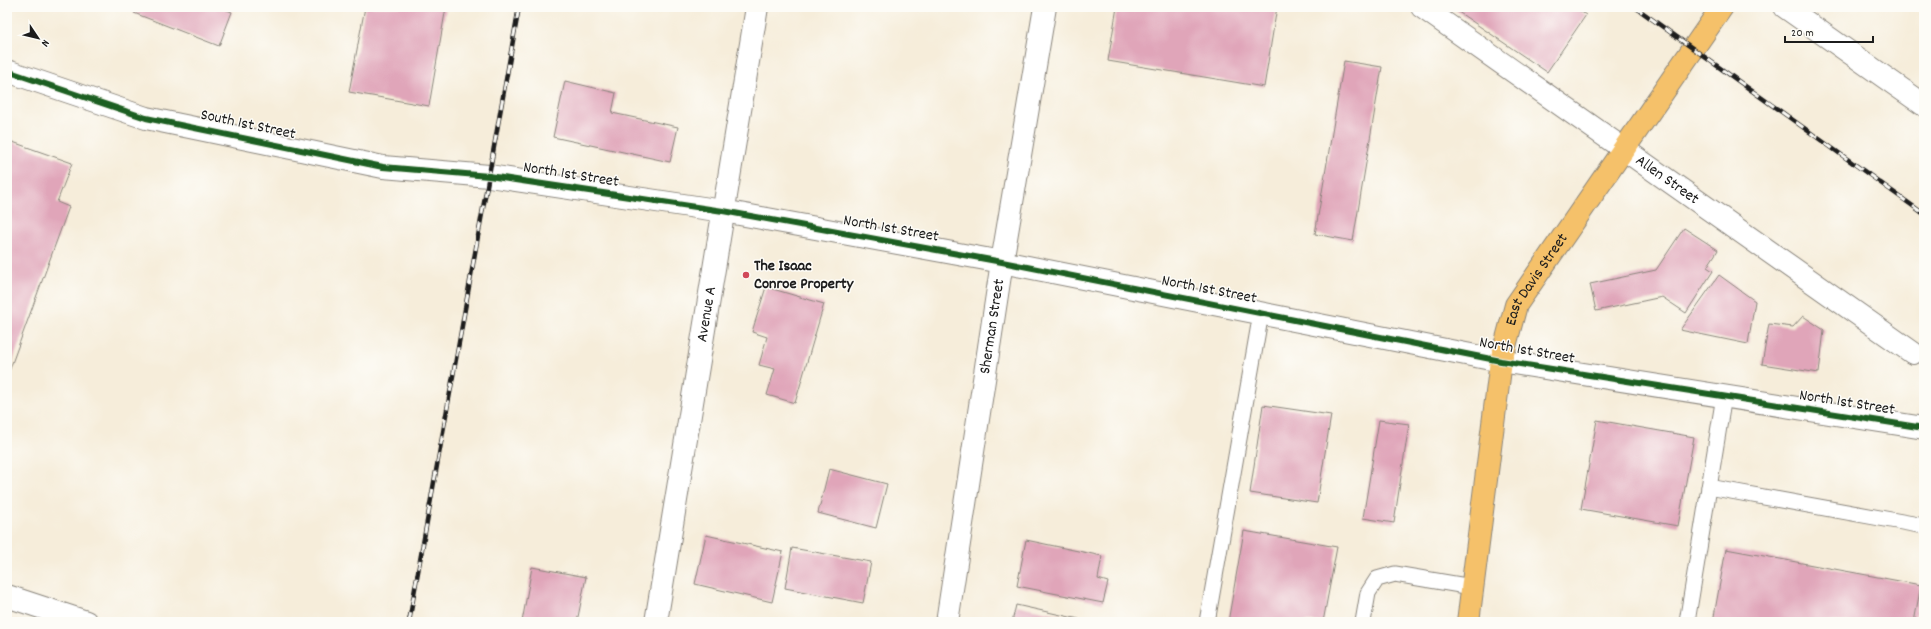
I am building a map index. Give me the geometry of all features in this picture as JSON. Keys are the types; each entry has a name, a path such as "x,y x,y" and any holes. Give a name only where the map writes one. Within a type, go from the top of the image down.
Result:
{"main road":[{"name":"East Davis Street","path":"1472,621 1472,587 1501,361 1516,305 1722,7"}],"street":[{"name":"Avenue A","path":"656,622 756,7"},
{"name":"Sherman Street","path":"947,622 1002,262 1045,7"},
{"name":"Allen Street","path":"1422,7 1913,353"},
{"path":"1785,7 1924,105"},
{"name":"South 1st Street","path":"7,71 146,118 383,167 489,176"},
{"name":"North 1st Street","path":"489,176 723,212 1002,262 1501,361 1924,428"},
{"path":"7,596 86,622"}],"lane":[{"path":"1207,622 1261,313"},
{"path":"1687,622 1724,396"},
{"path":"1709,487 1924,526"},
{"path":"1363,622 1368,593 1377,579 1395,574 1472,587"}],"building":[{"path":"136,7 219,7 232,12 219,46 134,13"},
{"path":"365,7 446,7 429,106 349,92"},
{"path":"1117,7 1277,7 1264,87 1108,61"},
{"path":"1451,7 1574,7 1586,15 1547,72"},
{"path":"1344,61 1382,67 1353,241 1315,234"},
{"path":"565,81 616,93 612,113 678,127 670,162 553,137"},
{"path":"7,140 72,163 57,202 69,207 7,377"},
{"path":"1684,228 1718,250 1707,267 1713,271 1686,313 1662,297 1596,311 1590,284 1656,270"},
{"path":"1719,275 1755,301 1748,344 1680,330"},
{"path":"766,287 824,304 795,403 767,395 775,369 759,365 767,337 752,332"},
{"path":"1803,316 1824,330 1819,373 1762,364 1769,324 1793,327"},
{"path":"1263,405 1331,415 1317,503 1250,493"},
{"path":"1379,420 1409,424 1394,523 1363,518"},
{"path":"1597,420 1694,437 1678,526 1581,509"},
{"path":"829,469 887,484 876,528 818,513"},
{"path":"1244,531 1337,547 1323,622 1228,622"},
{"path":"706,535 783,552 772,602 695,584"},
{"path":"1026,540 1102,556 1098,579 1108,582 1103,603 1017,586"},
{"path":"792,548 871,562 863,603 785,588"},
{"path":"1726,549 1921,585 1914,622 1713,622"},
{"path":"532,567 586,577 577,622 522,622"},
{"path":"1016,605 1079,619 1078,622 1012,622"}],"railway":[{"path":"409,622 519,7"},
{"path":"1635,7 1924,214"}],"cycle path":[{"path":"7,71 146,118 383,167 489,176 723,211 1002,262 1501,361 1924,428"}],"place":[{"name":"The Isaac Conroe Property","path":"746,275"}]}
